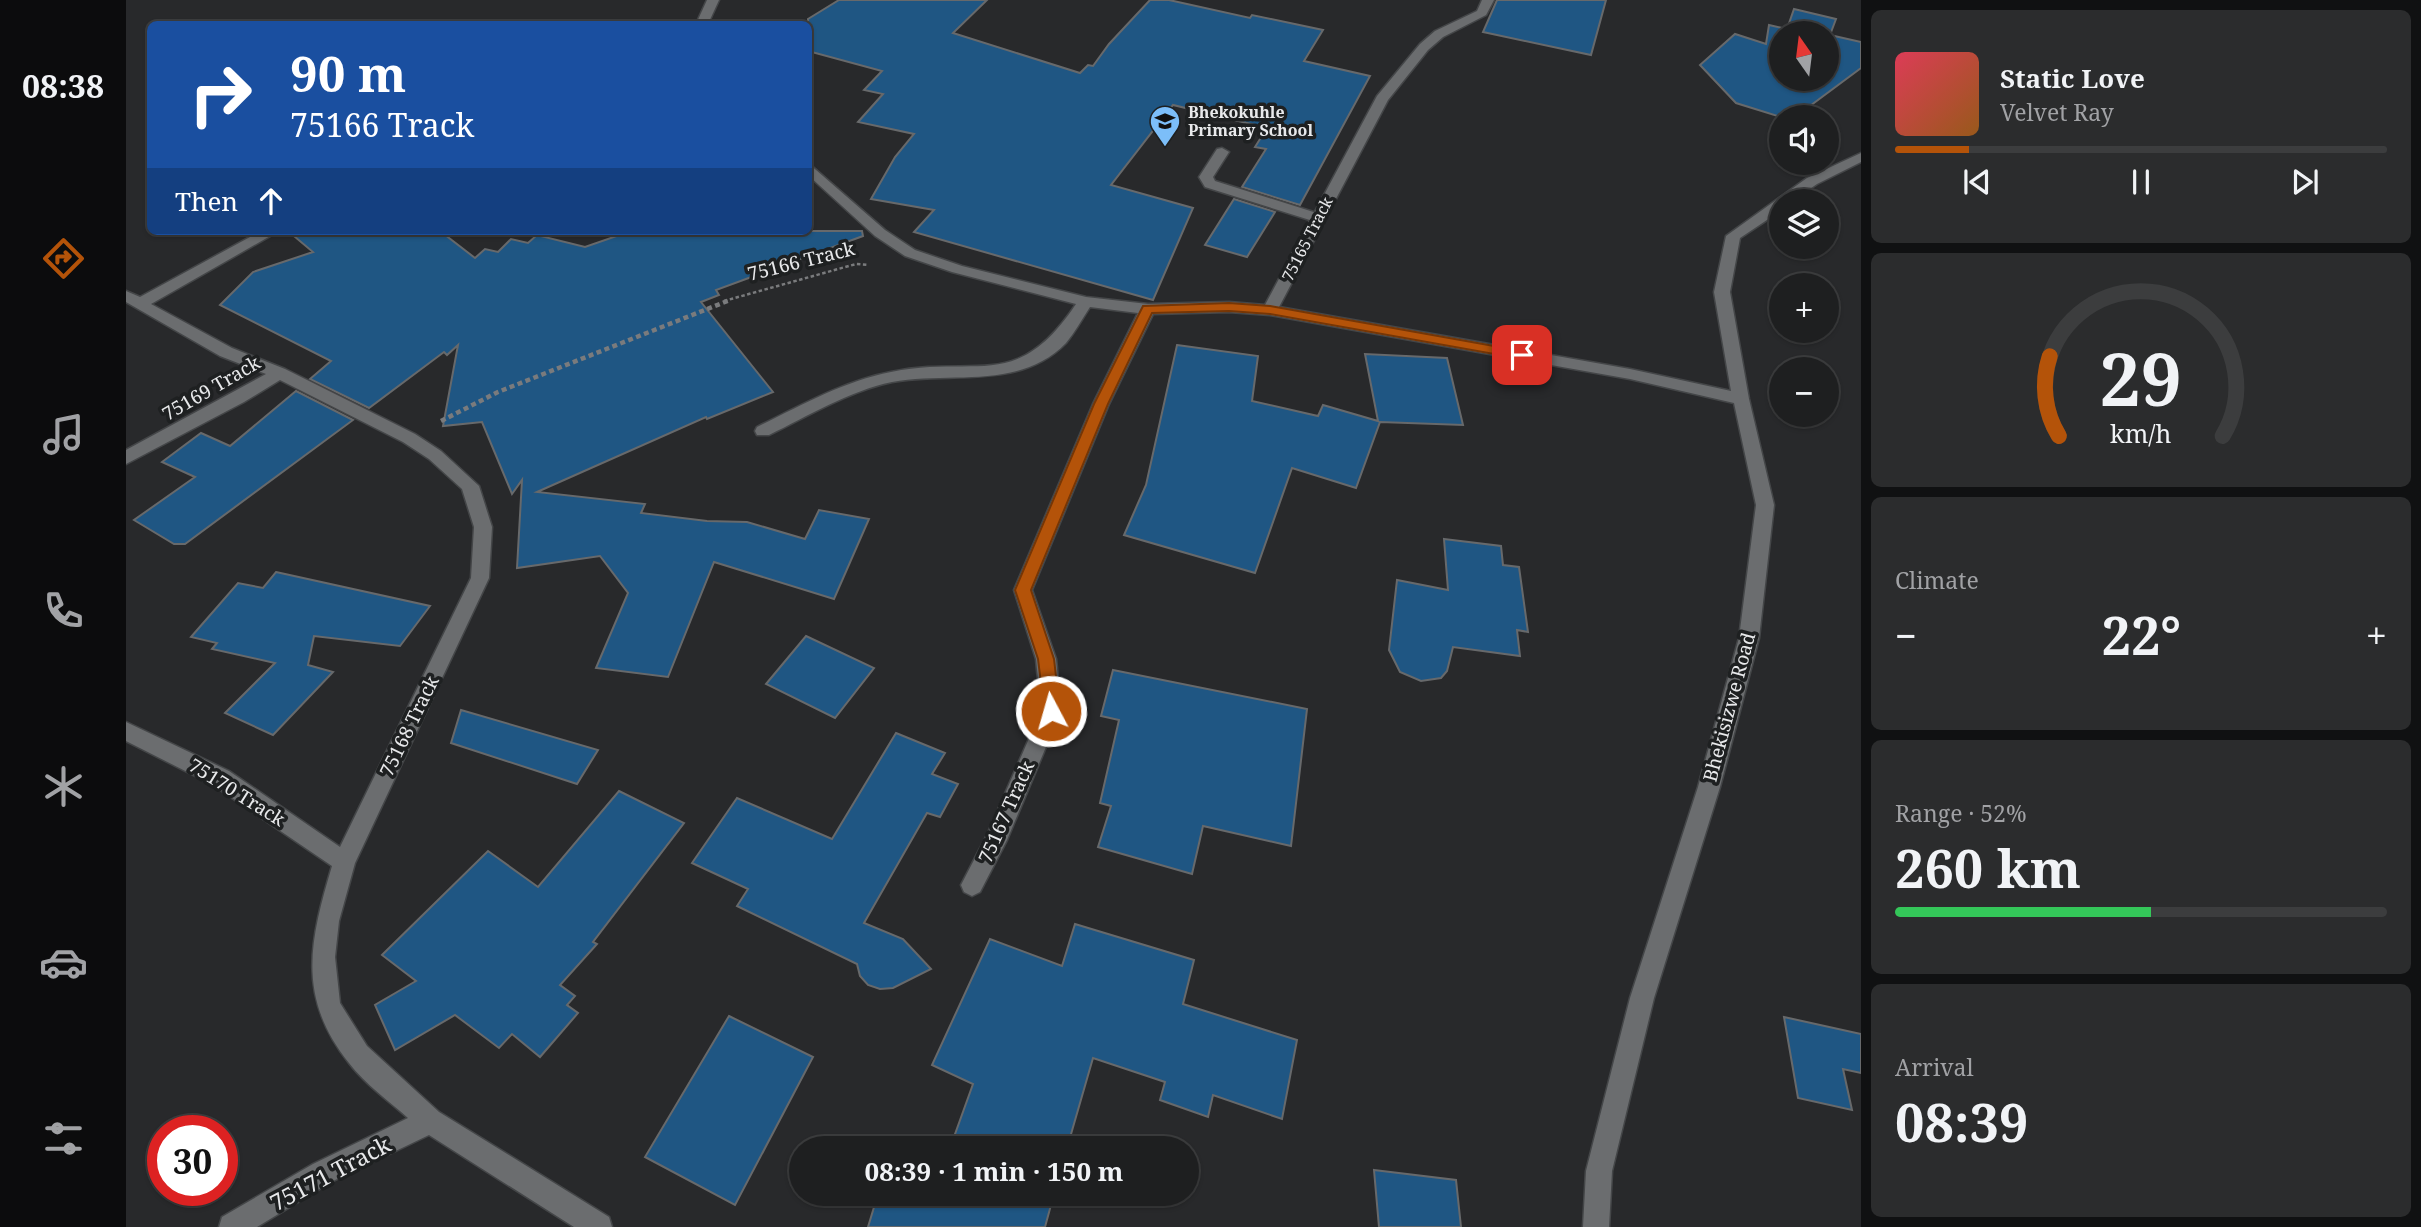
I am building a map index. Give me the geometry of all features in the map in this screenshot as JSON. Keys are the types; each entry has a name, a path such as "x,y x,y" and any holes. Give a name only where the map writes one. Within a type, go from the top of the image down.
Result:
{"street":[{"path":"703,21 713,0"},
{"name":"75165 Track","path":"1270,310 1382,99 1424,47 1439,34 1482,13 1488,0"},
{"path":"1222,152 1206,177 1210,184 1318,218"},
{"name":"Bhekisizwe Road","path":"1801,189 1861,157"},
{"path":"812,171 880,233 910,253 957,269 1086,302 1148,309 1229,307 1270,310 1630,374 1741,399"},
{"name":"Bhekisizwe Road","path":"1596,1227 1599,1171 1642,998 1709,788 1749,638 1765,505 1741,399 1722,292 1733,236 1769,211"},
{"path":"134,299 264,235"},
{"name":"75168 Track","path":"134,299 226,352 279,373 409,438 435,455 470,486 483,527 480,578 344,862 327,922 323,957 328,1006 358,1055 430,1121 599,1227"},
{"path":"763,431 836,396 888,378 917,373 992,373 1023,366 1060,339 1086,302"},
{"name":"75167 Track","path":"972,885 996,840 1051,711 1046,659 1023,590 1101,404 1148,309"},
{"name":"75169 Track","path":"126,458 219,409 279,373"},
{"name":"75170 Track","path":"126,731 220,778 344,862"},
{"name":"75171 Track","path":"232,1227 321,1172 430,1121"}],"path":[{"name":"75166 Track","path":"409,438 498,392 722,302 856,264 869,265"}],"building":[{"name":"Bhekokuhle Primary School","path":"839,0 987,0 953,33 1080,73 1088,65 1093,66 1109,44 1150,0 1169,0 1250,18 1252,15 1323,30 1304,61 1370,76 1300,205 1242,187 1266,149 1255,147 1267,128 1173,105 1111,185 1193,208 1153,300 914,232 934,210 871,199 895,157 914,134 858,122 883,94 864,90 882,71 812,52 812,21 808,19"},
{"path":"1497,0 1606,0 1591,55 1483,32"},
{"path":"1794,9 1836,19 1835,21 1790,21"},
{"path":"1769,25 1769,91 1830,91 1811,105 1769,105 1769,113 1736,103 1700,65 1735,34 1766,44"},
{"path":"1839,37 1861,42 1861,68 1839,84"},
{"path":"1234,199 1275,212 1247,257 1205,245"},
{"path":"812,231 862,231 863,236 716,290 719,295 701,302 773,392 707,419 706,417 537,492 645,504 641,513 707,521 747,522 805,539 819,510 869,519 834,599 714,562 668,677 596,668 628,593 600,556 517,568 522,480 512,494 482,422 443,426 458,345 447,355 444,352 369,408 310,379 331,361 220,305 253,272 313,252 293,235 445,235 475,258 485,249 498,252 511,239 528,243 537,235 585,247 620,235 812,235"},
{"path":"1177,345 1258,356 1252,401 1318,416 1323,405 1378,421 1365,354 1447,358 1463,425 1380,422 1356,488 1292,468 1255,573 1124,535 1146,485"},
{"path":"296,391 353,420 185,544 174,544 134,520 195,477 162,462 201,433 230,446"},
{"path":"1444,539 1501,546 1503,565 1519,567 1528,632 1517,630 1520,656 1453,647 1447,671 1441,678 1421,681 1400,672 1389,650 1397,580 1448,590"},
{"path":"276,572 430,606 400,646 314,636 308,665 333,672 273,735 225,713 275,663 212,649 217,643 191,637 238,583 263,588"},
{"path":"806,636 874,668 835,718 766,684"},
{"path":"1113,670 1307,709 1291,846 1203,826 1192,874 1098,847 1111,806 1100,803 1119,720 1101,716"},
{"path":"461,710 598,750 577,784 451,743"},
{"path":"896,733 945,753 932,774 958,784 940,817 927,813 864,923 903,939 931,969 893,988 880,989 868,985 860,976 857,964 737,906 748,889 692,863 737,798 832,839"},
{"path":"619,791 684,823 593,942 597,944 560,985 575,996 567,1005 578,1013 540,1057 512,1034 499,1048 455,1015 395,1050 375,1005 416,981 382,955 488,851 538,887"},
{"path":"1075,924 1194,960 1183,1004 1297,1040 1282,1119 1213,1095 1208,1117 1160,1100 1165,1082 1093,1058 1070,1136 954,1136 973,1084 932,1065 990,939 1062,966"},
{"path":"729,1016 813,1057 735,1205 645,1157"},
{"path":"1784,1017 1861,1034 1861,1073 1843,1069 1852,1110 1798,1098"},
{"path":"1374,1170 1456,1180 1461,1227 1379,1227"},
{"path":"874,1206 1051,1206 1045,1227 868,1227"}],"place":[{"name":"Bhekokuhle Primary School","path":"1165,148"}],"route":[{"path":"1051,711 1046,659 1023,590 1101,404 1148,309 1229,307 1270,310 1522,355"}]}
